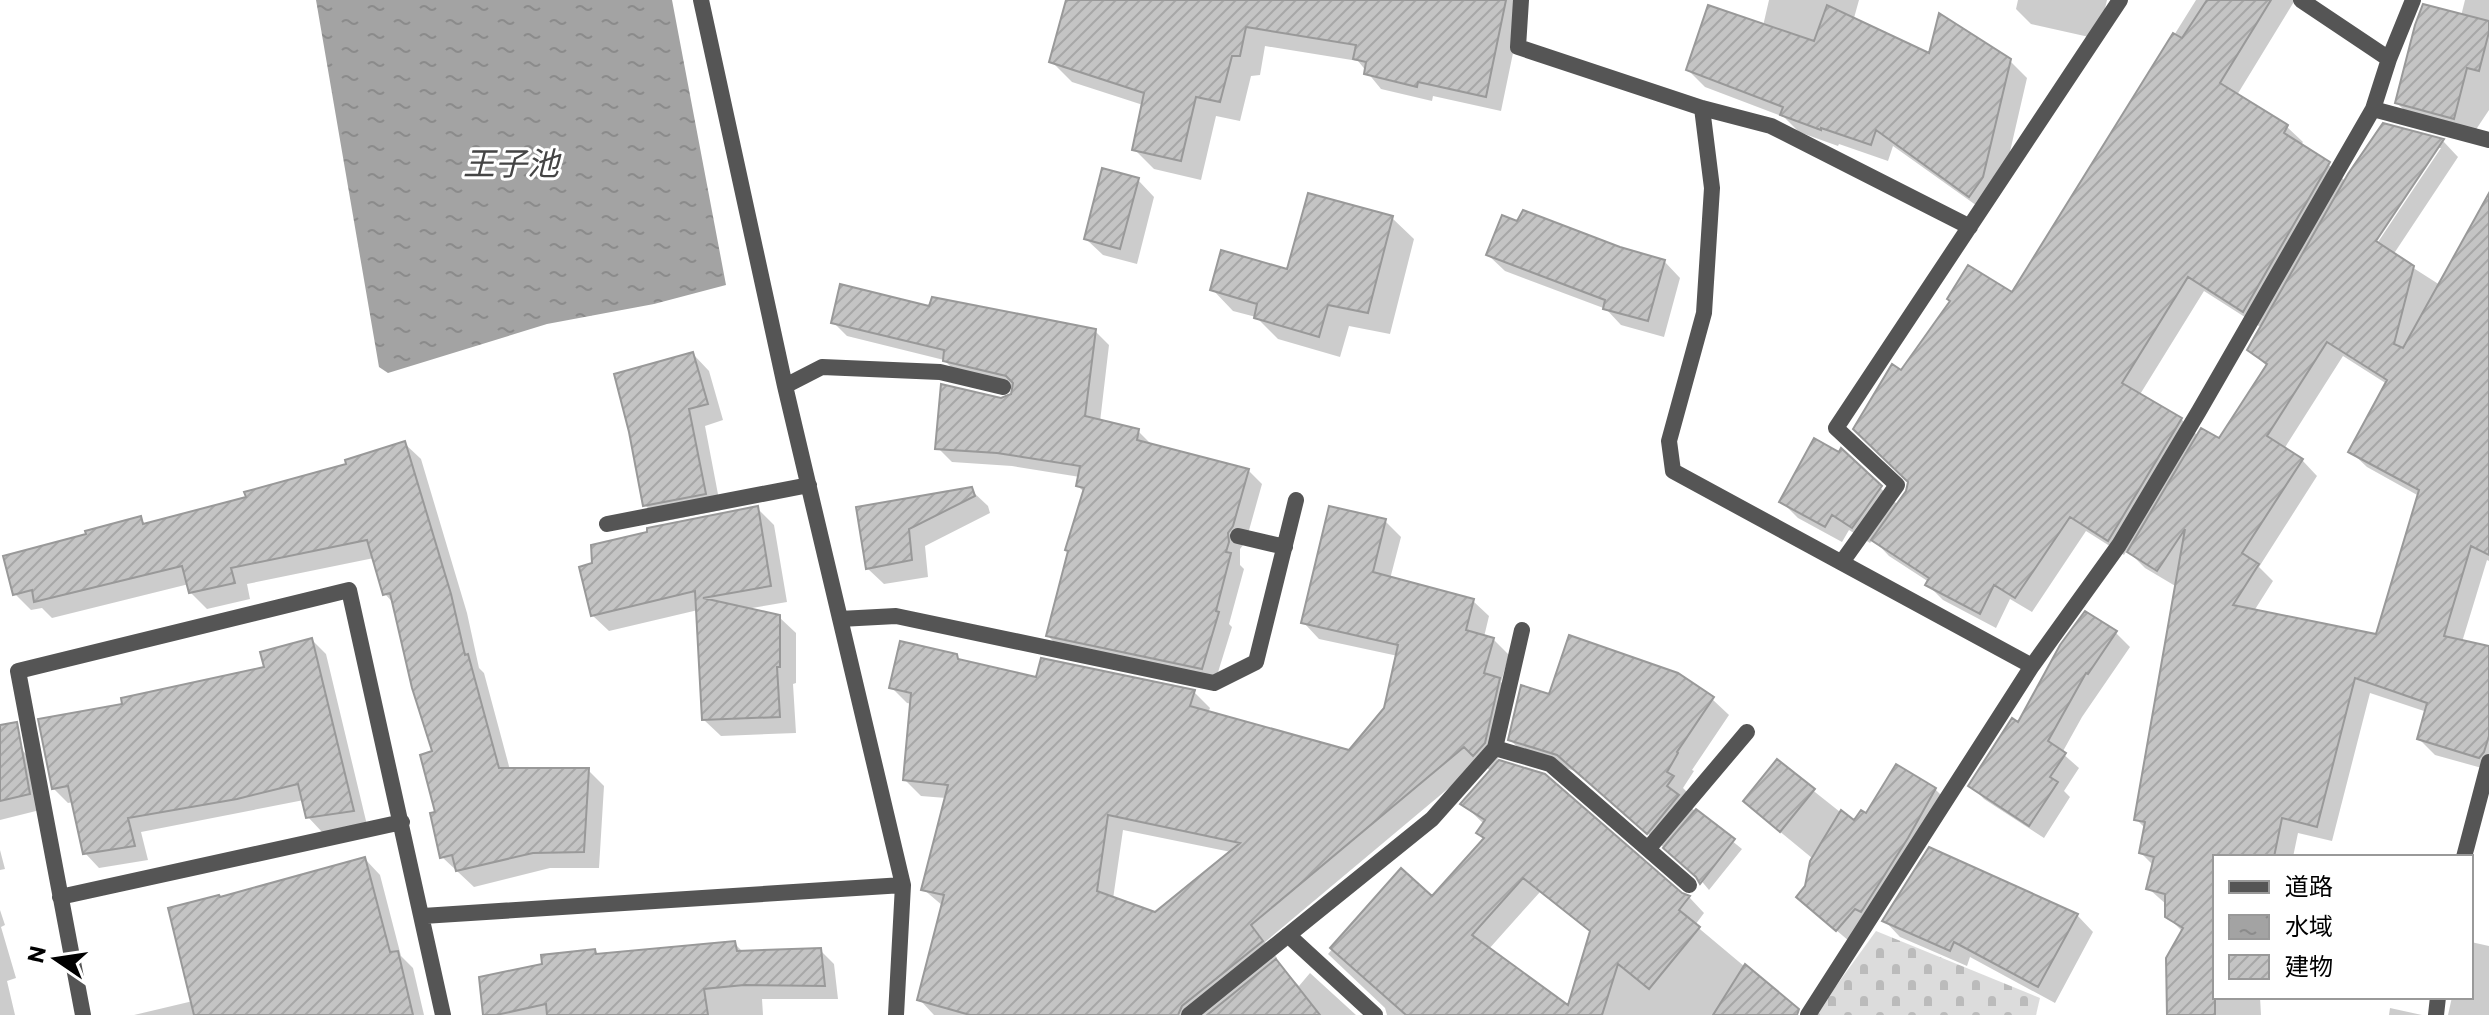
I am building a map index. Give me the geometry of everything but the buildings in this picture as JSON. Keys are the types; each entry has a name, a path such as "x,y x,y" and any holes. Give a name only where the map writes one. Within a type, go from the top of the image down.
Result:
{"street":[{"path":"701,0 785,386 903,885 896,1015"},
{"path":"1521,0 1518,47 1702,108 1771,126 1970,227"},
{"path":"1842,562 1897,485 1836,428 2120,0"},
{"path":"2301,0 2389,59"},
{"path":"1808,1015 2032,666 2119,545 2199,411 2373,109 2413,0"},
{"path":"1702,108 1712,188 1704,313 1669,441 1673,471 2032,666"},
{"path":"2373,109 2489,140"},
{"path":"785,386 822,367 940,372 1003,387"},
{"path":"607,524 809,485"},
{"path":"840,619 896,616 1214,683 1256,662 1296,500"},
{"path":"1238,536 1285,547"},
{"path":"83,1015 18,671 349,590 443,1015"},
{"path":"1189,1015 1432,819 1495,748 1522,630"},
{"path":"1648,849 1747,732"},
{"path":"1495,748 1550,764 1689,885"},
{"path":"2465,855 2489,762"},
{"path":"60,897 402,822"},
{"path":"423,916 903,885"},
{"path":"1288,935 1375,1015"}],"green space":[{"path":"1876,931 2040,998 2036,1015 1815,1015"}],"water":[{"name":"王子池","path":"316,0 672,0 726,285 654,304 547,324 388,373 379,367"}]}
